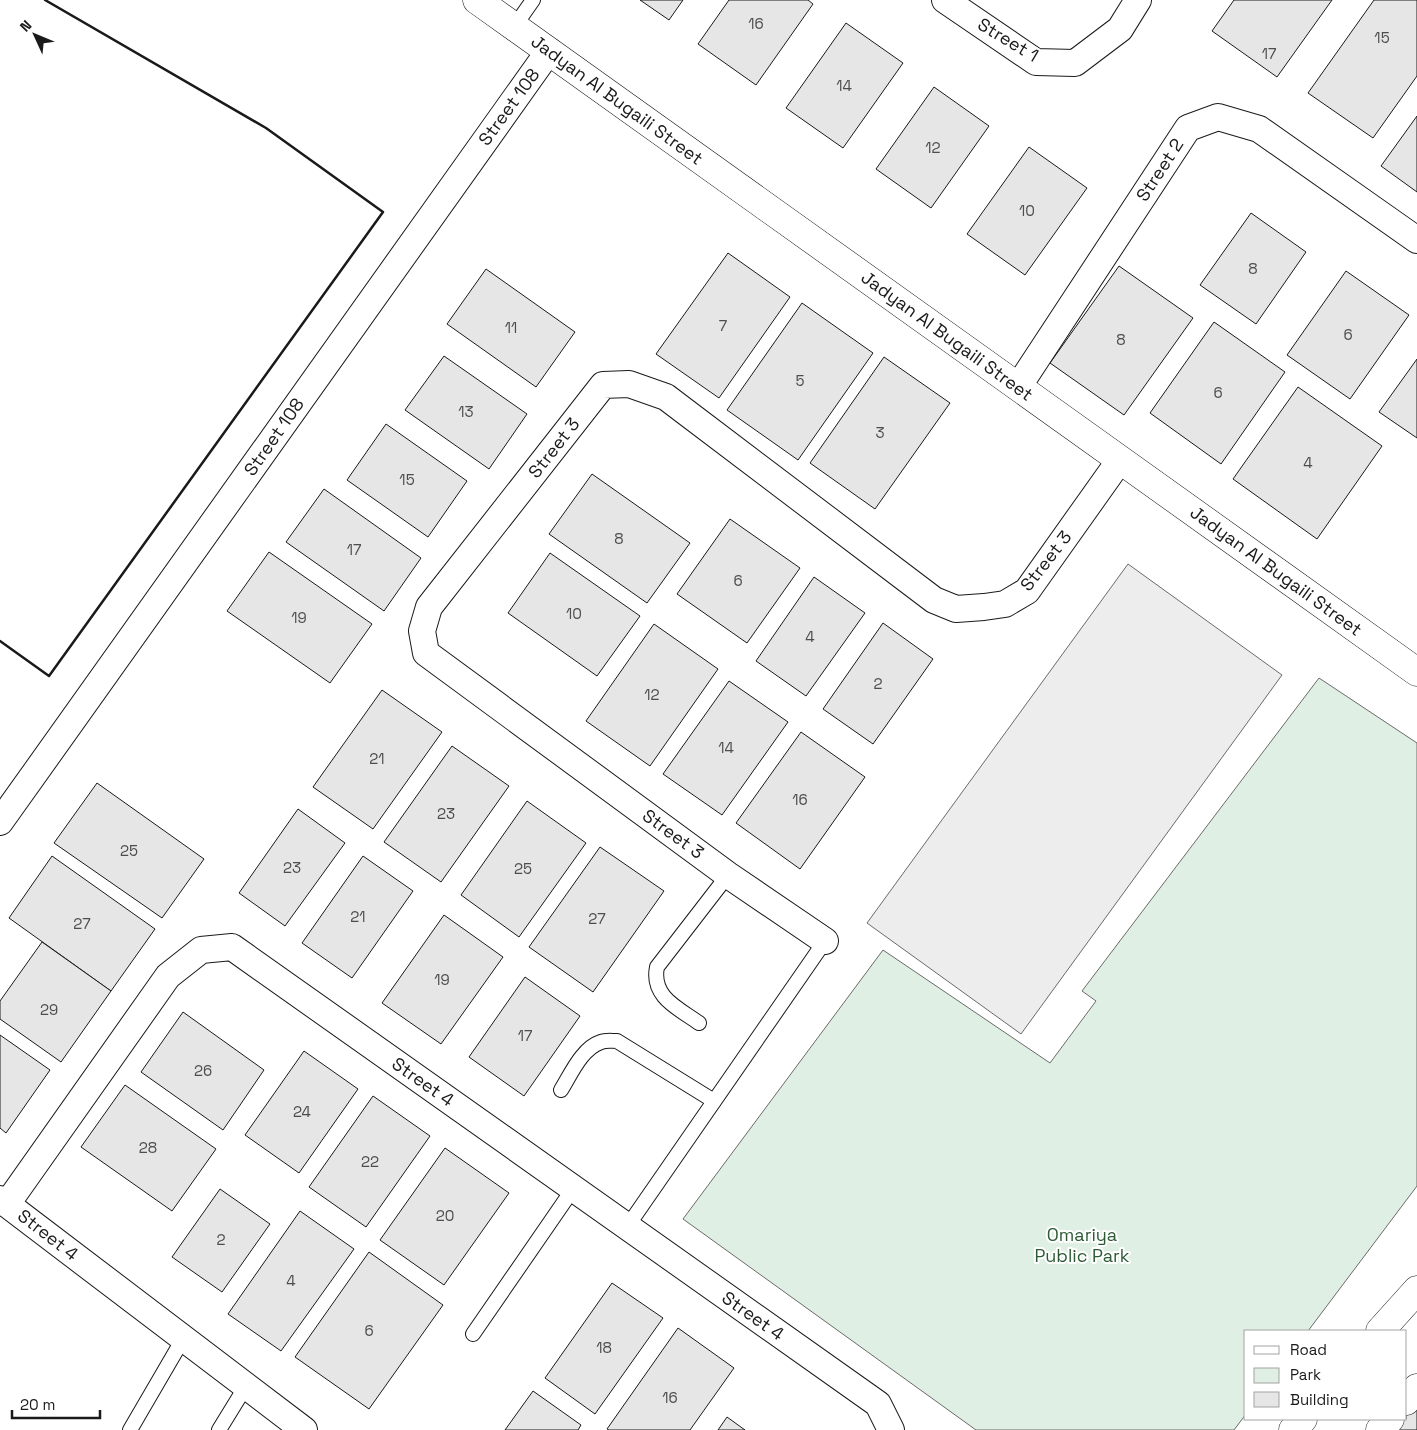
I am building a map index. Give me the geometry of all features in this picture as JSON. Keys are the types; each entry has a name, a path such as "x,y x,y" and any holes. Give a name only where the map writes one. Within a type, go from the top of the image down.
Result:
{"street":[{"name":"Jadyan Al Bugaili Street","path":"476,0 1417,672"},
{"name":"Street 1","path":"945,0 1036,62 1075,63 1120,29 1138,0"},
{"name":"Street 108","path":"0,822 549,51"},
{"name":"Street 2","path":"1018,387 1188,128 1218,117 1259,129 1417,240"},
{"name":"Street 3","path":"825,941 728,875 426,653 422,631 430,607 603,385 629,384 666,397 934,600 956,609 1005,604 1027,591 1120,460"},
{"name":"Street 4","path":"304,1430 4,1201 168,976 201,950 232,946 878,1404 891,1430"},
{"path":"1381,1330 1417,1290"},
{"path":"1407,1402 1417,1388"},
{"path":"1293,1430 1302,1420"}],"lane":[{"path":"514,27 533,0"},
{"path":"699,1023 666,1000 658,989 655,977 657,967 728,875"},
{"path":"627,1227 825,941"},
{"path":"561,1090 584,1055 595,1044 603,1041 617,1041 714,1101"},
{"path":"473,1334 573,1189"},
{"path":"130,1430 183,1339"},
{"path":"219,1430 246,1386"}],"green space":[{"name":"Omariya Public Park","path":"1319,678 1417,743 1417,1186 1309,1330 1244,1330 1244,1417 1234,1430 976,1430 683,1219 883,950 1050,1063 1096,1001 1082,991"}],"shaded area":[{"path":"1128,564 1282,675 1021,1034 867,923"}],"building":[{"path":"640,0 683,0 669,20"},
{"path":"729,0 808,0 813,4 756,85 698,44"},
{"path":"1234,0 1332,0 1277,77 1212,31"},
{"path":"1374,0 1417,0 1417,76 1373,138 1308,93"},
{"path":"846,23 903,63 843,148 786,108"},
{"path":"934,87 989,126 931,208 876,169"},
{"path":"1417,116 1417,192 1381,166"},
{"path":"1029,147 1087,188 1025,275 967,234"},
{"path":"1251,213 1306,252 1256,324 1200,285"},
{"path":"728,253 790,297 719,398 656,354"},
{"path":"1119,266 1193,318 1124,415 1050,363"},
{"path":"486,269 575,332 536,387 447,324"},
{"path":"1346,271 1409,315 1350,399 1287,355"},
{"path":"802,303 873,353 798,460 727,410"},
{"path":"1214,322 1285,372 1221,464 1150,413"},
{"path":"444,356 527,414 489,469 405,410"},
{"path":"884,357 950,403 875,509 810,463"},
{"path":"1417,359 1417,438 1379,412"},
{"path":"1298,387 1382,446 1317,539 1233,479"},
{"path":"386,424 467,481 428,537 347,480"},
{"path":"592,474 690,543 647,603 549,534"},
{"path":"324,489 421,558 384,611 286,542"},
{"path":"730,519 800,568 747,643 677,594"},
{"path":"269,552 372,624 330,683 227,611"},
{"path":"550,553 640,616 597,676 508,613"},
{"path":"814,577 865,613 806,696 756,661"},
{"path":"883,623 933,659 873,744 823,709"},
{"path":"654,624 718,669 650,766 586,721"},
{"path":"729,681 788,722 722,815 663,774"},
{"path":"382,690 442,732 373,829 313,787"},
{"path":"801,732 865,777 800,869 736,823"},
{"path":"452,746 509,786 441,882 384,842"},
{"path":"97,783 204,859 162,918 54,843"},
{"path":"527,801 586,843 519,937 461,895"},
{"path":"298,809 345,843 285,926 239,893"},
{"path":"600,847 664,891 593,992 529,947"},
{"path":"52,856 155,929 111,991 9,918"},
{"path":"363,856 413,891 352,978 302,943"},
{"path":"444,915 503,957 441,1044 382,1003"},
{"path":"42,942 111,991 61,1062 0,1019 0,1001"},
{"path":"525,977 580,1016 524,1096 469,1057"},
{"path":"183,1012 264,1070 223,1130 141,1072"},
{"path":"0,1035 50,1070 6,1133 0,1128"},
{"path":"304,1051 358,1089 299,1173 245,1135"},
{"path":"125,1085 216,1149 172,1211 81,1147"},
{"path":"373,1096 430,1136 366,1227 309,1187"},
{"path":"445,1148 509,1193 444,1285 380,1240"},
{"path":"220,1189 270,1224 222,1292 172,1257"},
{"path":"300,1211 354,1249 281,1351 228,1314"},
{"path":"369,1252 443,1305 369,1409 295,1357"},
{"path":"612,1283 663,1318 595,1414 545,1378"},
{"path":"678,1328 734,1368 690,1430 607,1429"},
{"path":"533,1391 581,1425 578,1430 505,1430"},
{"path":"1417,1397 1417,1430 1390,1430 1399,1420 1407,1420 1407,1410"},
{"path":"727,1417 745,1430 718,1430"}],"wall":[{"path":"0,641 49,676 383,212 266,128 45,0"}]}
